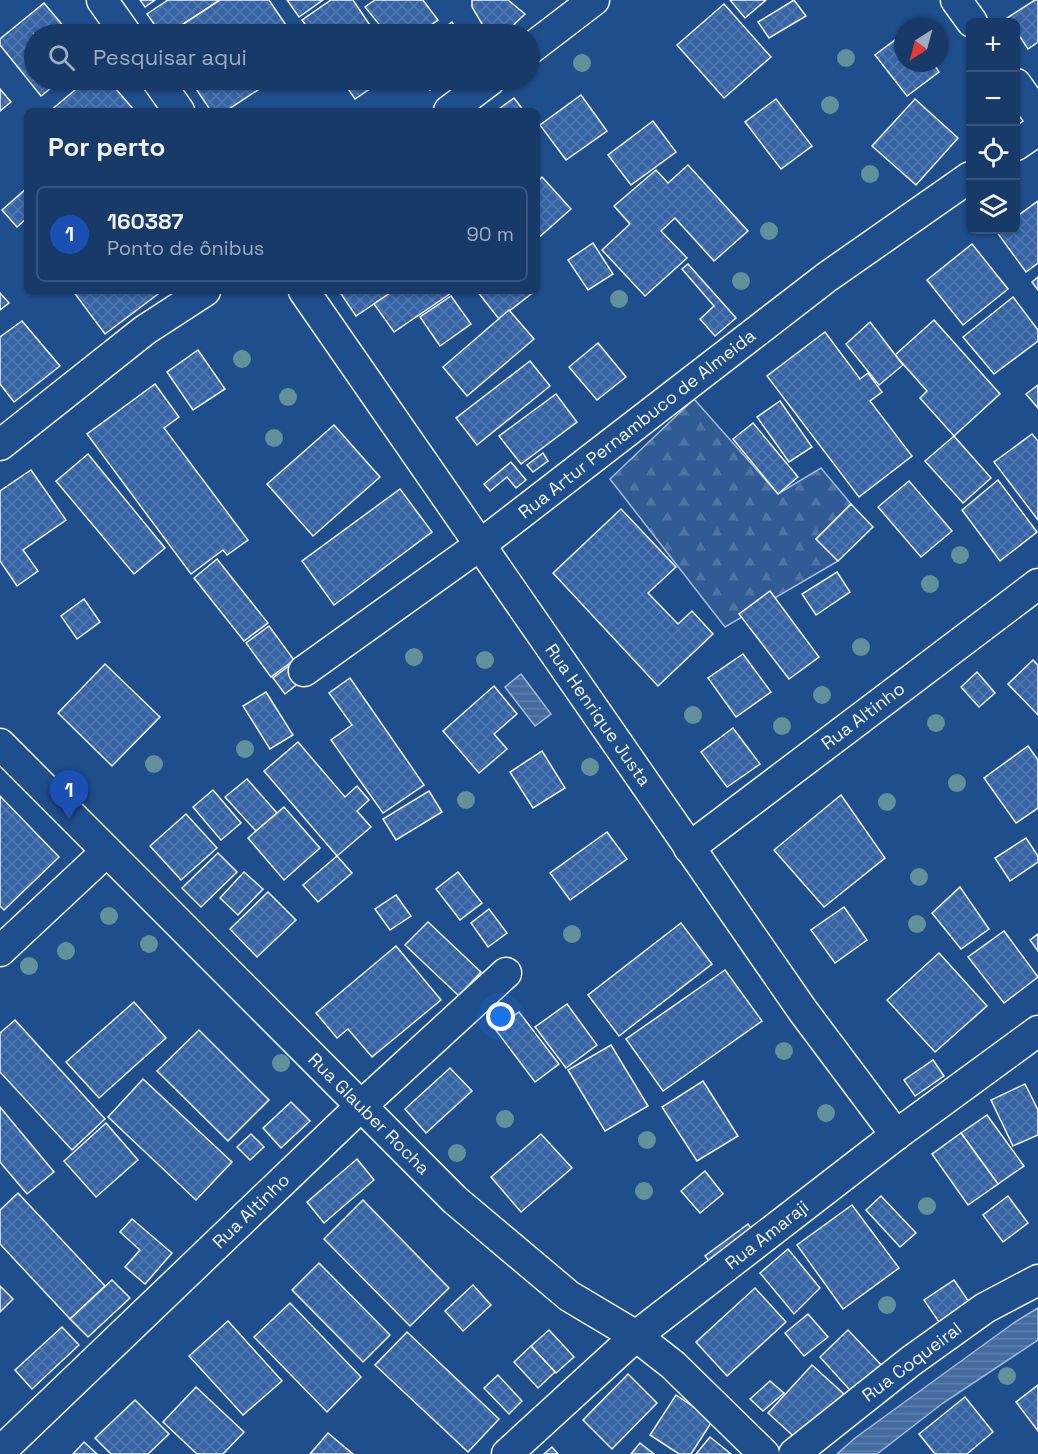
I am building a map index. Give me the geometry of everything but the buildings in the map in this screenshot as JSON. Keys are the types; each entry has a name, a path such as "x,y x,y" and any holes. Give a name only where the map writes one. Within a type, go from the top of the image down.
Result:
{"street":[{"path":"102,0 119,24"},
{"path":"540,41 594,0"},
{"path":"956,0 969,18"},
{"path":"165,90 177,108"},
{"path":"453,108 477,90"},
{"path":"1020,90 1038,115"},
{"path":"1020,142 1038,130"},
{"name":"Rua Artur Pernambuco de Almeida","path":"304,670 480,545 827,277 966,180"},
{"path":"0,445 145,330 201,294"},
{"name":"Rua Henrique Justa","path":"306,294 803,1011 896,1135"},
{"name":"Rua Altinho","path":"689,848 1038,584"},
{"name":"Rua Glauber Rocha","path":"0,744 455,1200 569,1296 636,1336 673,1365 764,1454"},
{"path":"0,951 106,852"},
{"name":"Rua Altinho","path":"0,1452 361,1106 506,973"},
{"name":"Rua Amaraji","path":"507,1454 636,1336 896,1135 1038,1031"},
{"name":"Rua Coqueiral","path":"794,1454 985,1308 1038,1280"}],"green space":[{"path":"694,399 778,494 821,468 851,504 816,539 838,561 725,627 610,479"}],"shaded area":[{"path":"521,674 551,714 535,726 505,687"},
{"path":"1038,1308 1038,1340 943,1403 877,1454 837,1454 855,1438 1015,1322"}],"place":[{"name":"160387","path":"69,820"}]}
